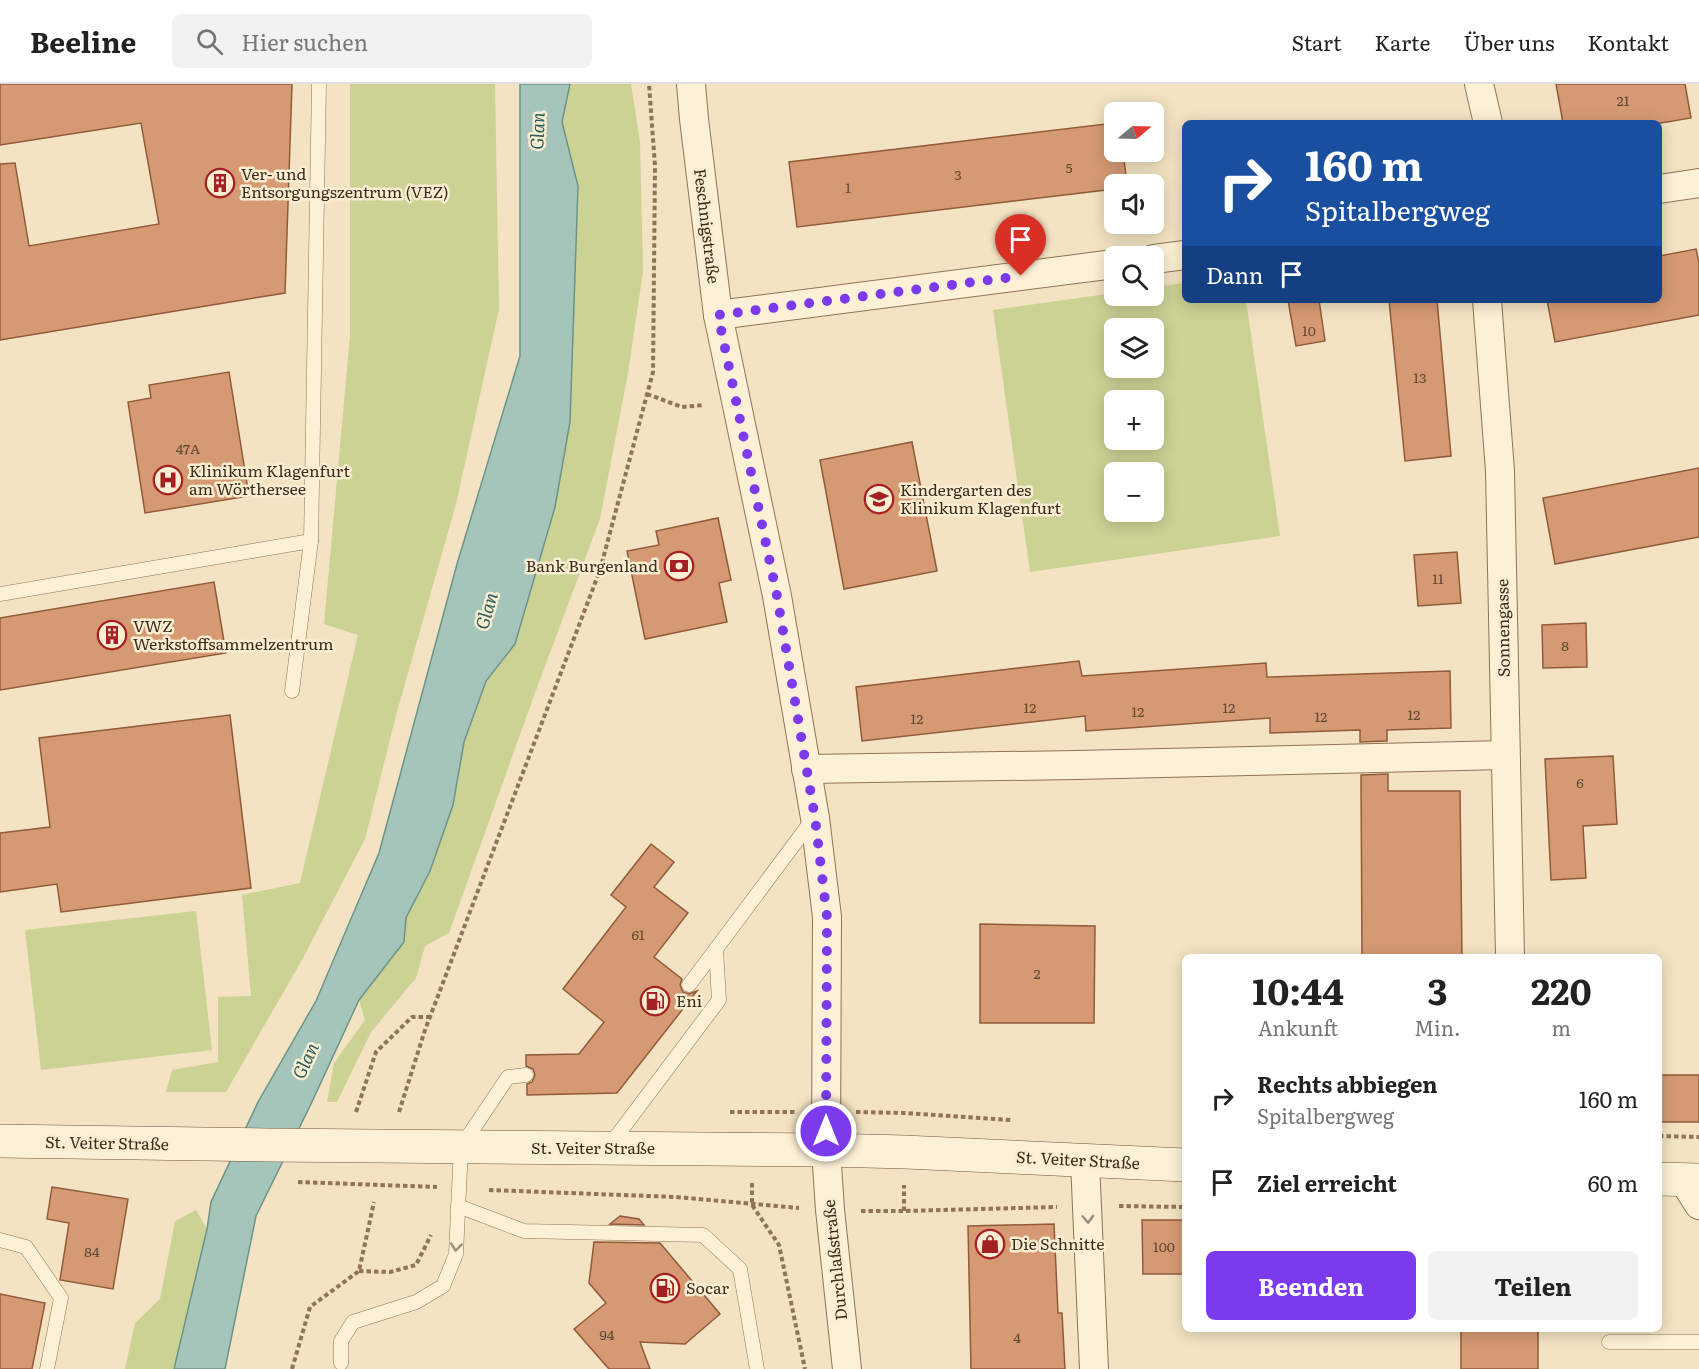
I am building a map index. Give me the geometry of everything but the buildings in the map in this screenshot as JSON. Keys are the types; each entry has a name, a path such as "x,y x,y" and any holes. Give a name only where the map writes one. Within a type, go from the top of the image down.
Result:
{"main road":[{"name":"St. Veiter Straße","path":"0,1141 826,1150 1182,1165"}],"street":[{"name":"Feschnigstraße","path":"691,84 718,315 777,596 815,818 827,917 826,1150"},
{"path":"1479,84 1487,120"},
{"path":"1662,189 1699,183"},
{"path":"1164,258 1182,255"},
{"path":"718,315 1104,265"},
{"name":"Sonnengasse","path":"1487,303 1500,471 1510,954"},
{"path":"806,769 1505,755"},
{"name":"Durchlaßstraße","path":"826,1150 847,1369"},
{"path":"1086,1161 1094,1369"}],"lane":[{"path":"292,691 311,541 319,84"},
{"path":"0,594 311,541"},
{"path":"689,985 815,818"},
{"path":"608,1148 719,1000 716,949"},
{"path":"340,1363 341,1341 353,1322 416,1302 443,1286 456,1254 461,1147 508,1077 526,1075"},
{"path":"458,1206 524,1232 703,1235 740,1269 757,1369"},
{"path":"0,1240 26,1247 62,1299 47,1369"},
{"path":"1609,1342 1699,1342"}],"path":[{"path":"398,1116 430,1017 600,570 653,372 655,166 649,84"},
{"path":"647,394 682,407 737,402"},
{"path":"354,1118 376,1052 412,1017 430,1017"},
{"path":"1662,1136 1699,1137"},
{"path":"435,1187 676,1197 830,1210 1182,1207"},
{"path":"360,1270 374,1202"},
{"path":"752,1204 779,1245 805,1369"},
{"path":"292,1369 310,1307 360,1270 390,1272 416,1265 433,1232"}],"green space":[{"path":"350,84 495,84 499,309 456,504 395,719 365,839 302,960 226,1092 166,1092 172,1070 218,1062 218,997 251,996 242,895 300,883 358,635 324,624 350,336"},
{"path":"570,84 631,84 640,142 643,272 628,373 600,519 449,933 425,946 416,978 371,1032 337,1102 327,1102 334,1063 365,1020 359,1000 404,942 406,918 430,871 453,805 464,742 486,681 515,644 554,507 570,422 578,186 562,122"},
{"path":"1182,283 1182,303 1246,303 1280,536 1030,572 993,310 1104,294 1104,306 1164,306 1164,286"},
{"path":"196,911 212,1050 41,1070 25,930"},
{"path":"196,1210 207,1229 174,1369 125,1369 135,1323 160,1299 175,1221"}],"water":[{"name":"Glan","path":"520,84 570,84 562,122 578,186 570,422 555,507 515,644 486,681 464,742 453,805 430,871 406,918 404,942 359,1000 256,1216 225,1369 174,1369 207,1229 211,1202 258,1102 316,1001 379,853 457,564 520,356"}],"place":[{"name":"Ver- und Entsorgungszentrum (VEZ)","path":"220,183"},
{"name":"Klinikum Klagenfurt am Wörthersee","path":"168,480"},
{"name":"Kindergarten des Klinikum Klagenfurt","path":"879,499"},
{"name":"Bank Burgenland","path":"679,566"},
{"name":"VWZ Werkstoffsammelzentrum","path":"112,635"},
{"name":"Eni","path":"655,1001"},
{"name":"Die Schnitte","path":"990,1244"},
{"name":"Socar","path":"665,1288"}],"route":[{"path":"826,1131 827,917 815,818 777,596 718,315 1021,276"}]}
